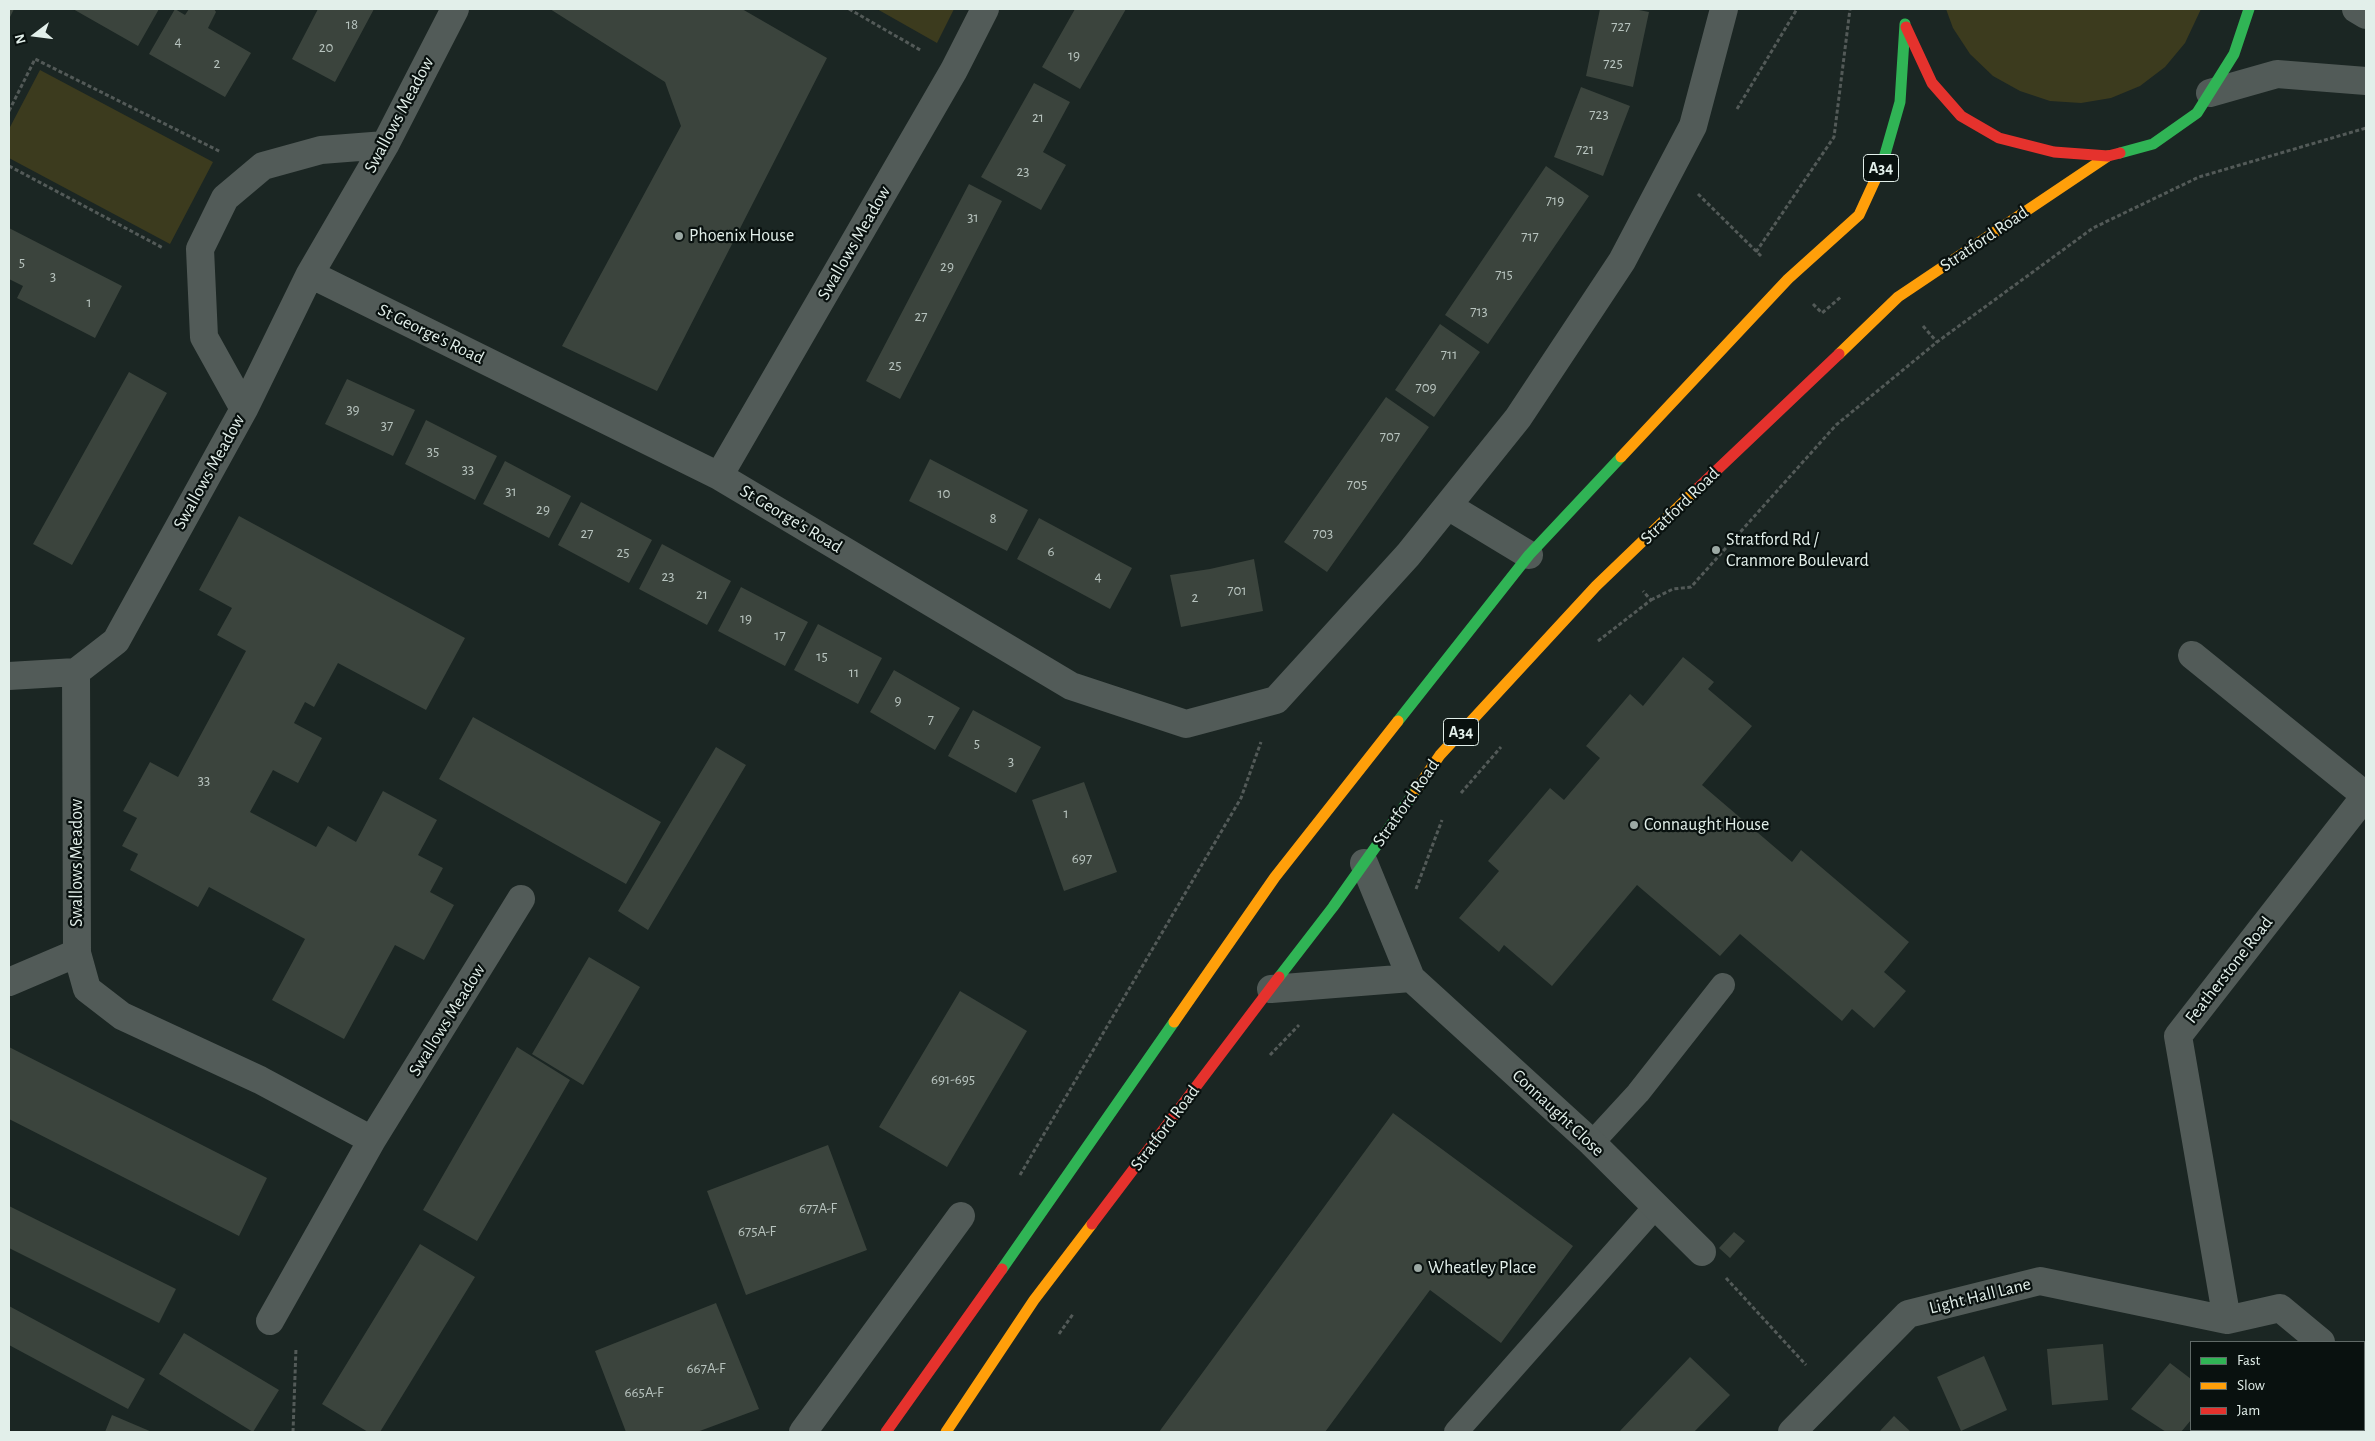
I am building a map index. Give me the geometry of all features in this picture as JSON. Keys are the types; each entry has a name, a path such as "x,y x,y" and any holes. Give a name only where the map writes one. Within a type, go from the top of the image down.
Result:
{"highway":[{"name":"A34","path":"1901,9 1905,24 1932,83 1961,116 1999,138 2054,152 2108,156 2154,144 2197,113 2234,54 2249,9"},
{"name":"A34","path":"886,1432 983,1298 1275,877 1528,555 1788,279 1859,215 1881,168 1900,102 1905,24"},
{"name":"Stratford Road","path":"946,1432 1034,1300 1271,989 1364,863 1440,755 1590,593 1898,297 2108,156"}],"street":[{"name":"Swallows Meadow","path":"372,1140 260,1080 122,1016 87,989 78,953 76,672 116,641 244,409 310,274 385,145 455,9"},
{"name":"Swallows Meadow","path":"719,476 954,70 985,9"},
{"path":"1276,700 1408,555 1518,418 1622,261 1693,126 1724,9"},
{"path":"2356,9 2366,15"},
{"path":"2210,93 2277,74 2366,81"},
{"path":"244,409 204,337 200,249 224,198 263,166 321,150 385,145"},
{"name":"St George's Road","path":"310,274 719,476 1071,686 1186,724 1276,700"},
{"path":"1448,506 1528,555"},
{"path":"2192,655 2366,796"},
{"path":"9,676 76,672"},
{"name":"Featherstone Road","path":"2227,1320 2178,1036 2366,796"},
{"name":"Connaught Close","path":"1364,863 1411,978 1592,1143 1702,1252"},
{"name":"Swallows Meadow","path":"270,1321 372,1140 521,899"},
{"name":"Swallows Meadow","path":"9,982 78,953"},
{"path":"1271,989 1411,978"},
{"path":"803,1432 961,1216"},
{"name":"Light Hall Lane","path":"1792,1432 1908,1314 2040,1281 2227,1320 2280,1308 2320,1341"}],"lane":[{"path":"1592,1143 1638,1093 1723,985"},
{"path":"1456,1432 1656,1206"}],"path":[{"path":"848,9 954,70"},
{"path":"1737,111 1797,9"},
{"path":"1692,188 1756,252 1834,137 1850,9"},
{"path":"9,111 35,59 224,153 263,166"},
{"path":"1651,600 1673,589 1691,587 1836,425 1937,342 2093,228 2199,177 2366,128"},
{"path":"9,166 165,249"},
{"path":"1017,1180 1240,798 1276,700"},
{"path":"1702,1252 1831,1392"},
{"path":"270,1321 296,1348 293,1432"}],"shaded area":[{"path":"877,9 954,9 937,43"},
{"path":"1946,9 2201,9 2185,43 2165,67 2140,86 2111,98 2081,103 2050,101 2020,91 1993,76 1970,54 1953,28"},
{"path":"40,70 213,162 170,244 9,158 9,129"}],"building":[{"path":"9,9 14,9 9,19"},
{"path":"73,9 159,9 138,46"},
{"path":"175,9 185,15 189,9 214,9 216,12 208,28 251,53 225,97 149,54"},
{"path":"318,9 374,9 335,82 292,59"},
{"name":"Phoenix House","path":"550,9 742,9 827,58 657,391 562,346 681,126 665,82"},
{"path":"1075,9 1126,9 1080,89 1042,67"},
{"path":"1600,9 1634,9 1649,12 1633,87 1586,76"},
{"path":"1034,83 1070,102 1043,152 1066,165 1041,210 981,177"},
{"path":"1581,87 1630,106 1603,176 1554,157"},
{"path":"1546,166 1589,196 1488,344 1445,315"},
{"path":"969,184 1002,201 900,399 866,381"},
{"path":"9,228 122,286 95,338 17,298 23,286 9,279"},
{"path":"1440,324 1480,352 1434,417 1395,390"},
{"path":"129,372 167,393 72,565 33,544"},
{"path":"347,379 415,410 393,456 325,424"},
{"path":"1386,397 1429,427 1327,572 1284,542"},
{"path":"426,420 497,456 475,500 405,464"},
{"path":"930,459 1028,510 1007,551 909,501"},
{"path":"505,461 571,496 549,538 483,504"},
{"path":"581,502 652,540 629,583 558,545"},
{"path":"239,516 465,638 426,710 338,663 314,707 305,702 294,723 322,738 298,783 273,770 250,812 316,847 328,826 356,842 383,791 437,820 418,855 443,868 430,892 454,905 424,960 395,945 344,1039 272,1000 305,939 209,887 198,907 130,870 138,854 122,846 137,818 123,811 150,762 178,777 246,651 217,635 232,608 199,590"},
{"path":"1039,518 1132,568 1110,609 1017,559"},
{"path":"662,544 731,581 707,625 639,589"},
{"path":"1254,559 1263,611 1181,627 1170,575 1210,569"},
{"path":"741,587 808,622 785,666 718,631"},
{"path":"818,624 882,658 858,704 794,670"},
{"name":"Connaught House","path":"1683,657 1714,682 1708,689 1752,726 1702,785 1792,862 1801,850 1909,942 1884,972 1906,991 1874,1028 1852,1009 1842,1021 1740,934 1720,956 1637,885 1552,986 1504,945 1499,952 1459,918 1499,871 1488,861 1550,788 1564,800 1600,758 1586,746 1630,694 1643,706"},
{"path":"894,670 960,708 935,750 870,712"},
{"path":"973,710 1041,747 1016,793 948,756"},
{"path":"473,717 661,822 626,884 439,779"},
{"path":"716,747 746,765 648,930 618,911"},
{"path":"1084,782 1117,872 1064,891 1032,800"},
{"path":"589,957 640,987 583,1085 532,1054"},
{"path":"960,991 1027,1031 947,1167 879,1127"},
{"path":"9,1047 267,1178 239,1236 9,1119"},
{"path":"517,1047 570,1080 477,1241 423,1210"},
{"name":"Wheatley Place","path":"1393,1113 1573,1246 1501,1343 1430,1290 1325,1432 1159,1432"},
{"path":"828,1145 867,1250 746,1295 707,1191"},
{"path":"9,1206 176,1289 159,1323 9,1248"},
{"path":"1734,1232 1745,1241 1730,1258 1719,1248"},
{"path":"420,1244 475,1277 380,1432 368,1432 322,1404"},
{"path":"716,1303 759,1409 697,1432 626,1432 595,1351"},
{"path":"9,1306 145,1379 128,1409 9,1345"},
{"path":"184,1333 279,1390 253,1432 159,1374"},
{"path":"2103,1344 2108,1400 2052,1405 2047,1349"},
{"path":"1984,1356 2007,1410 1961,1431 1937,1377"},
{"path":"1690,1357 1730,1395 1694,1432 1619,1432"},
{"path":"2170,1363 2190,1378 2190,1421 2181,1432 2166,1432 2131,1409"},
{"path":"112,1415 152,1432 105,1432"},
{"path":"1894,1416 1911,1432 1879,1432"}],"traffic: fast":[{"path":"2120,153 2153,144 2197,113 2234,54 2249,9"},
{"path":"1882,165 1900,102 1905,24"},
{"path":"1398,721 1529,555 1621,457"},
{"path":"1279,977 1333,907 1416,790"},
{"path":"1002,1269 1174,1022"}],"traffic: slow":[{"path":"1839,354 1898,297 2108,156"},
{"path":"1621,457 1788,279 1859,215 1882,165"},
{"path":"1416,790 1440,755 1596,586 1698,488"},
{"path":"1174,1022 1275,877 1398,721"},
{"path":"946,1432 1034,1300 1092,1224"}],"traffic: jam":[{"path":"1906,27 1932,83 1961,116 1999,138 2054,152 2108,156 2120,153"},
{"path":"1698,488 1839,354"},
{"path":"1092,1224 1279,977"},
{"path":"886,1432 1002,1269"}],"place":[{"name":"Phoenix House","path":"679,236"},
{"name":"Stratford Rd / Cranmore Boulevard","path":"1716,550"},
{"name":"Connaught House","path":"1634,825"},
{"name":"Wheatley Place","path":"1418,1268"}]}
